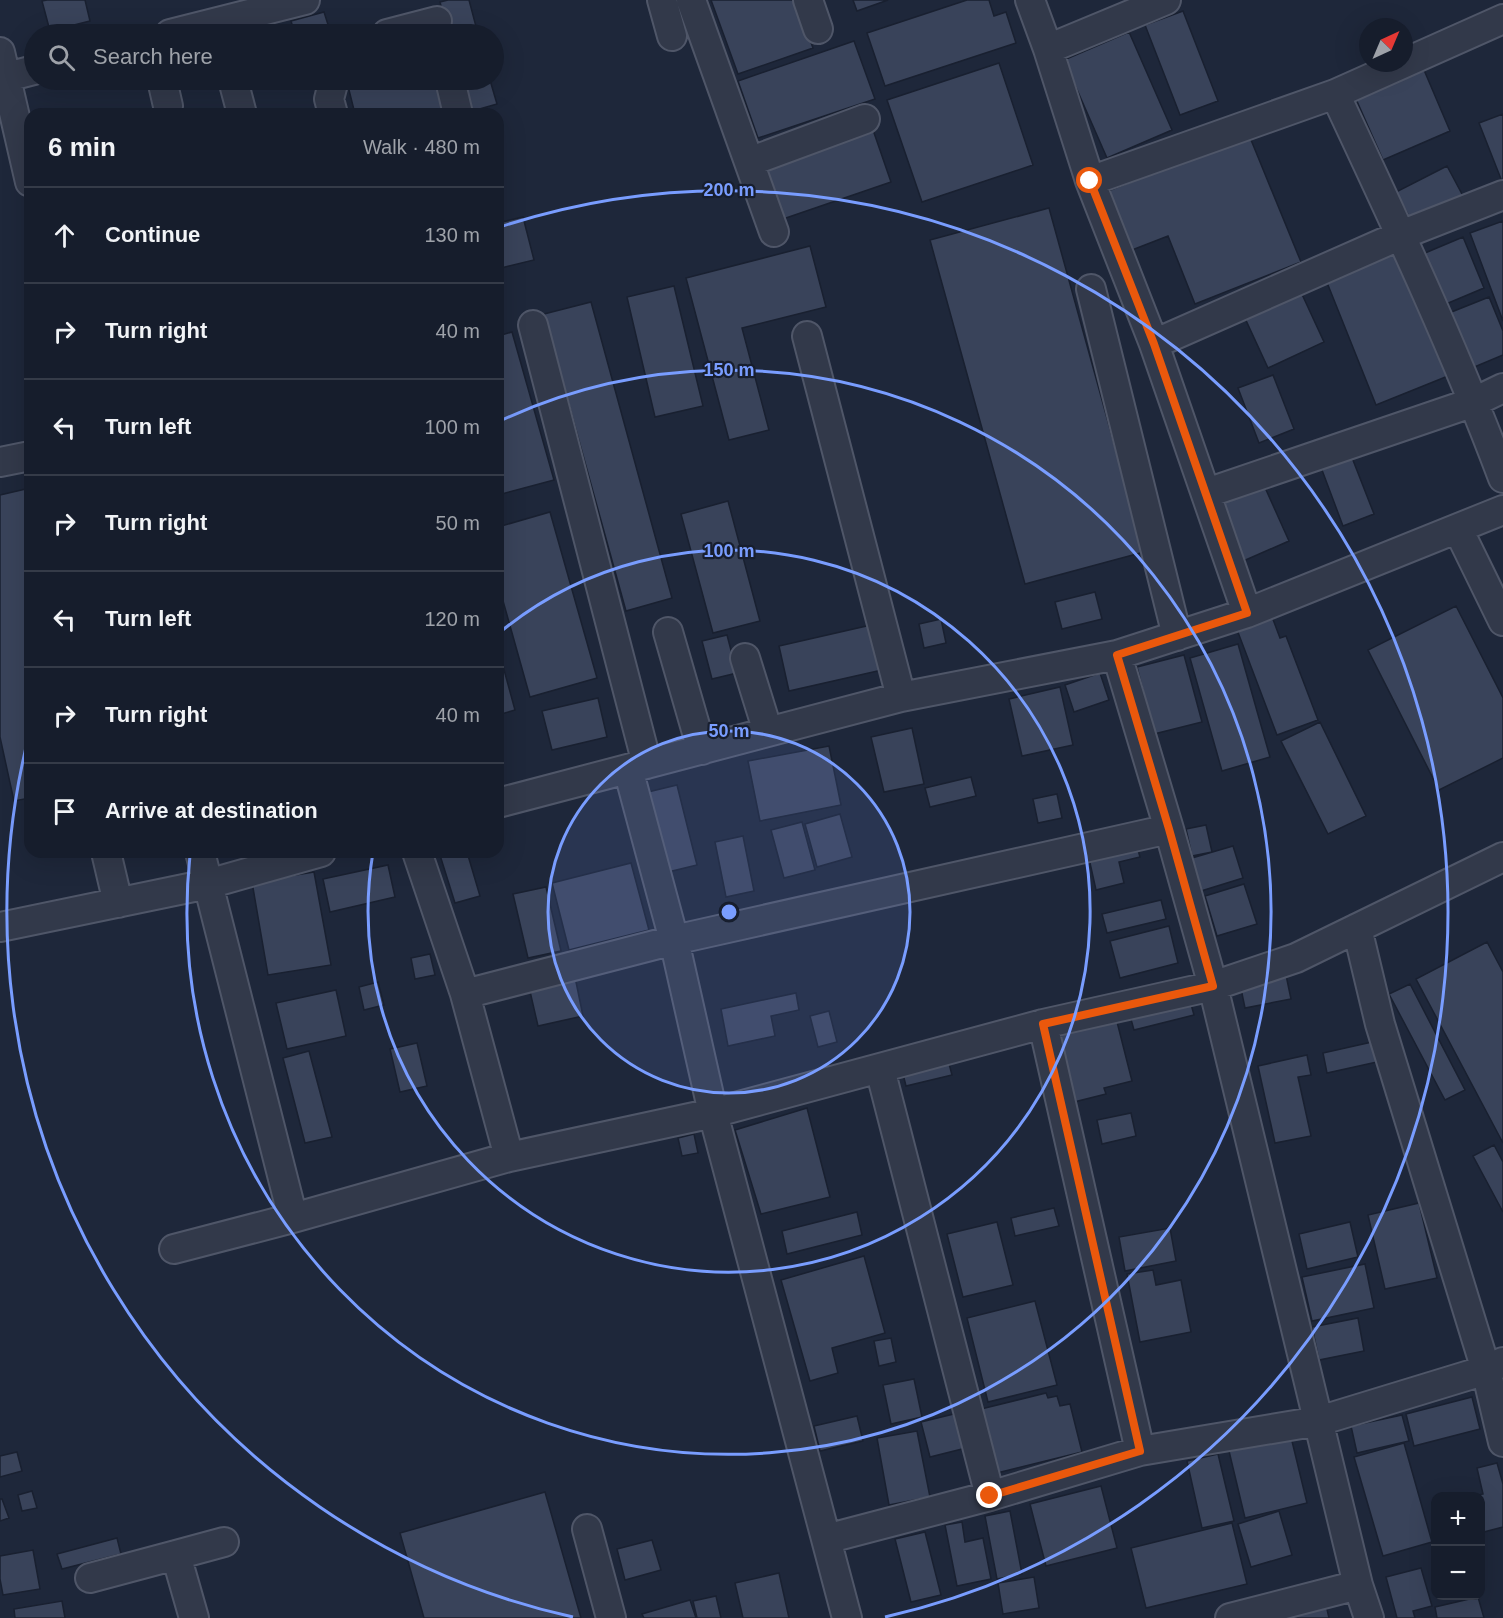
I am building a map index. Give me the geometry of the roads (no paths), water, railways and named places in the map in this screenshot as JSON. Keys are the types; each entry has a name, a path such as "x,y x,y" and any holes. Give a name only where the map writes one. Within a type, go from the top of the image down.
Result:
{"street":[{"path":"201,24 305,0"},
{"path":"662,0 672,36"},
{"path":"691,0 774,232"},
{"path":"808,0 818,29"},
{"path":"1029,0 1048,49 1090,181 1154,344 1247,613"},
{"path":"1048,49 1166,0"},
{"path":"418,24 436,18"},
{"path":"1090,181 1335,94 1503,19"},
{"path":"24,68 3,64 11,157 24,174"},
{"path":"236,90 240,108"},
{"path":"331,90 329,99 331,108"},
{"path":"452,90 457,108"},
{"path":"1335,94 1401,235 1474,402 1503,478"},
{"path":"749,162 865,119"},
{"path":"1154,344 1401,235 1503,195"},
{"path":"1091,289 1177,636"},
{"path":"533,325 637,766 713,1113 848,1618"},
{"path":"807,336 901,697"},
{"path":"1207,493 1474,402 1503,388"},
{"path":"0,462 24,457"},
{"path":"504,801 901,697 1117,655 1247,613 1503,510"},
{"path":"1458,529 1503,621"},
{"path":"668,632 702,750"},
{"path":"1117,655 1213,986 1358,1585 1369,1618"},
{"path":"745,658 768,732"},
{"path":"465,994 674,940 1169,829"},
{"path":"107,858 118,903"},
{"path":"202,858 293,1218"},
{"path":"0,926 208,884 300,858"},
{"path":"419,858 465,994 509,1157"},
{"path":"174,1249 509,1157 713,1113 1043,1024 1213,986 1296,958 1503,858"},
{"path":"1357,928 1380,1024 1495,1366 1503,1442"},
{"path":"1043,1024 1140,1451"},
{"path":"880,1069 990,1496"},
{"path":"826,1539 990,1496 1140,1451 1319,1421 1495,1366"},
{"path":"587,1529 611,1618"},
{"path":"90,1578 224,1542"},
{"path":"176,1556 194,1618"},
{"path":"1230,1618 1358,1585"}]}
